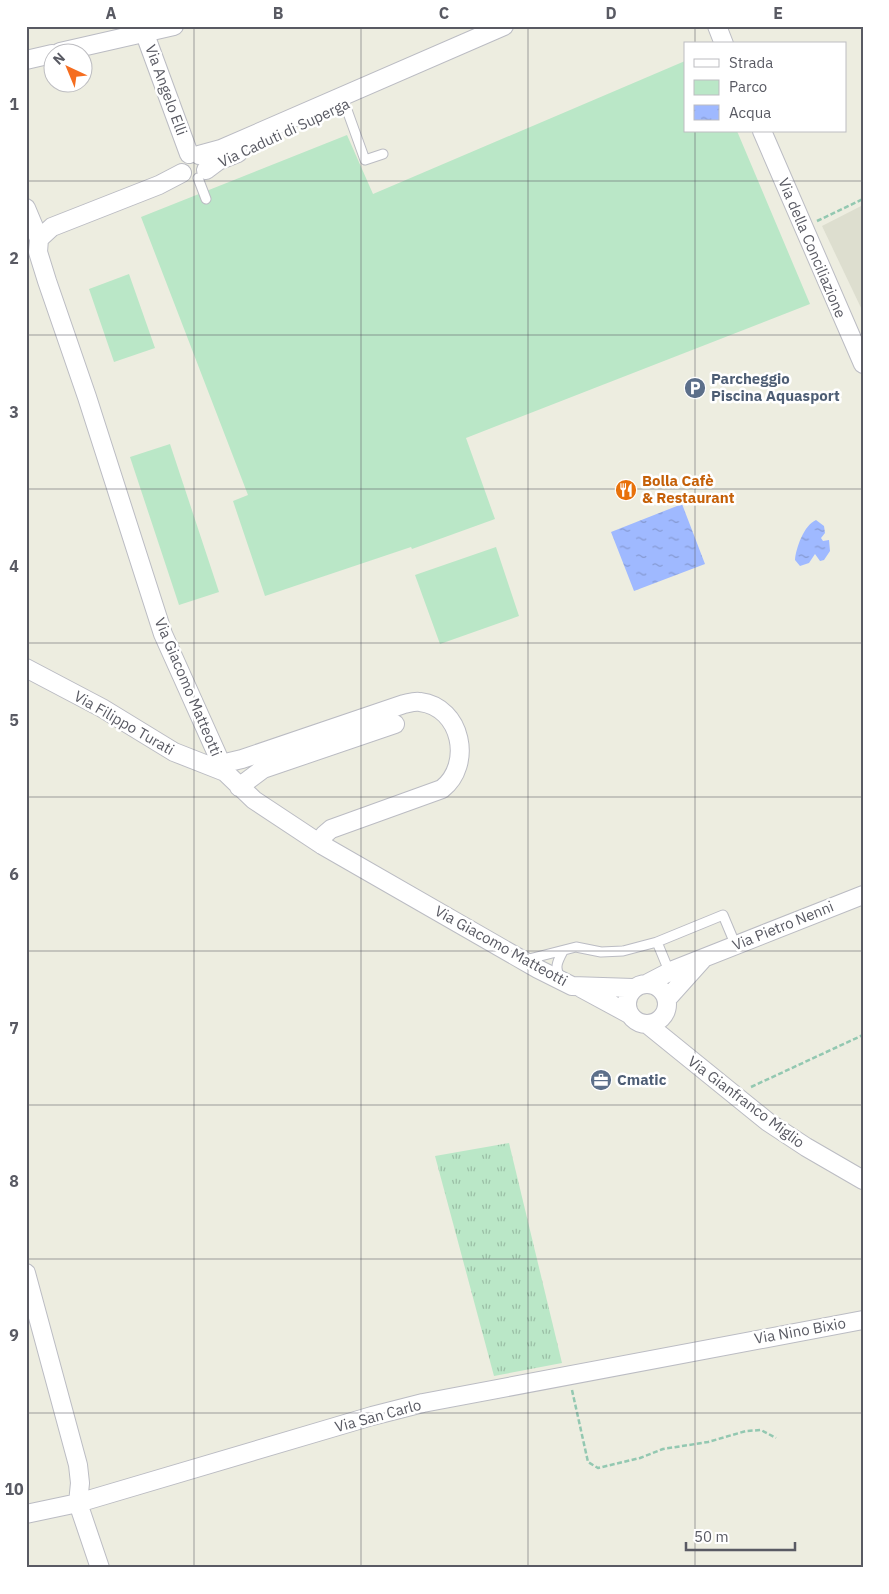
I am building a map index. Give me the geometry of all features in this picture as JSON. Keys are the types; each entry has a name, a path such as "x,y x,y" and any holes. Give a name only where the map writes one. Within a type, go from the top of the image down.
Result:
{"street":[{"path":"92,44 143,30 174,26"},
{"name":"Via Caduti di Superga","path":"38,239 52,227 160,185 195,166 221,148 344,102 386,77 504,26"},
{"path":"717,26 723,42"},
{"name":"Via Angelo Elli","path":"143,30 195,166"},
{"path":"26,60 42,56"},
{"name":"Via della Conciliazione","path":"762,132 863,364"},
{"name":"Via Giacomo Matteotti","path":"26,208 38,239 38,252 47,282 87,397 163,634 223,768 239,787 322,845 524,961 629,1014"},
{"name":"Via Filippo Turati","path":"26,668 102,708 174,752 223,768"},
{"path":"223,768 242,759 404,704 419,702 440,709 456,729 461,743 459,760 451,782 442,789 331,829 324,835 322,845"},
{"path":"239,787 264,769 395,724"},
{"name":"Via Pietro Nenni","path":"641,986 669,971 863,895"},
{"name":"Via Pietro Nenni","path":"666,1004 704,958"},
{"name":"Via Giacomo Matteotti","path":"570,984 641,986"},
{"path":"641,986 660,988 666,1004 659,1020 646,1024 634,1019 629,1014 627,1000 641,986"},
{"name":"Via Gianfranco Miglio","path":"666,1004 682,1053"},
{"name":"Via Gianfranco Miglio","path":"646,1024 786,1135 863,1180"},
{"path":"26,1273 78,1465 78,1503 100,1568"},
{"name":"Via Nino Bixio","path":"736,1343 863,1320"},
{"name":"Via San Carlo","path":"26,1514 78,1503 382,1413 570,1374 736,1343"}],"lane":[{"path":"344,102 365,160 383,154"},
{"path":"195,166 206,199"},
{"path":"524,961 576,947 601,952 624,951 657,942 723,915 736,946"},
{"path":"657,942 669,971"},
{"path":"563,951 556,964 557,973 570,984"}],"path":[{"path":"804,228 863,198"},
{"path":"750,1087 863,1035"},
{"path":"570,1374 583,1445 588,1462 594,1466 602,1468 655,1452 708,1442 746,1431 761,1430 776,1438"}],"shaded area":[{"path":"863,205 863,312 822,226"}],"green space":[{"path":"684,61 684,132 737,132 810,304 466,438 495,519 412,549 411,547 265,596 233,501 248,495 141,217 347,135 373,194"},
{"path":"129,274 155,348 114,362 89,289"},
{"path":"170,444 219,592 179,605 130,457"},
{"path":"496,547 519,616 440,644 415,575"},
{"path":"509,1143 562,1363 494,1376 435,1156"}],"water":[{"path":"682,504 705,564 634,591 611,532"},
{"path":"816,520 824,526 825,533 821,538 823,541 829,540 830,551 824,560 820,561 815,554 809,563 800,566 795,560 799,543 804,532"}],"place":[{"name":"Parcheggio Piscina Aquasport","path":"695,388"},
{"name":"Bolla Cafè & Restaurant","path":"626,490"},
{"name":"Cmatic","path":"601,1080"}]}
